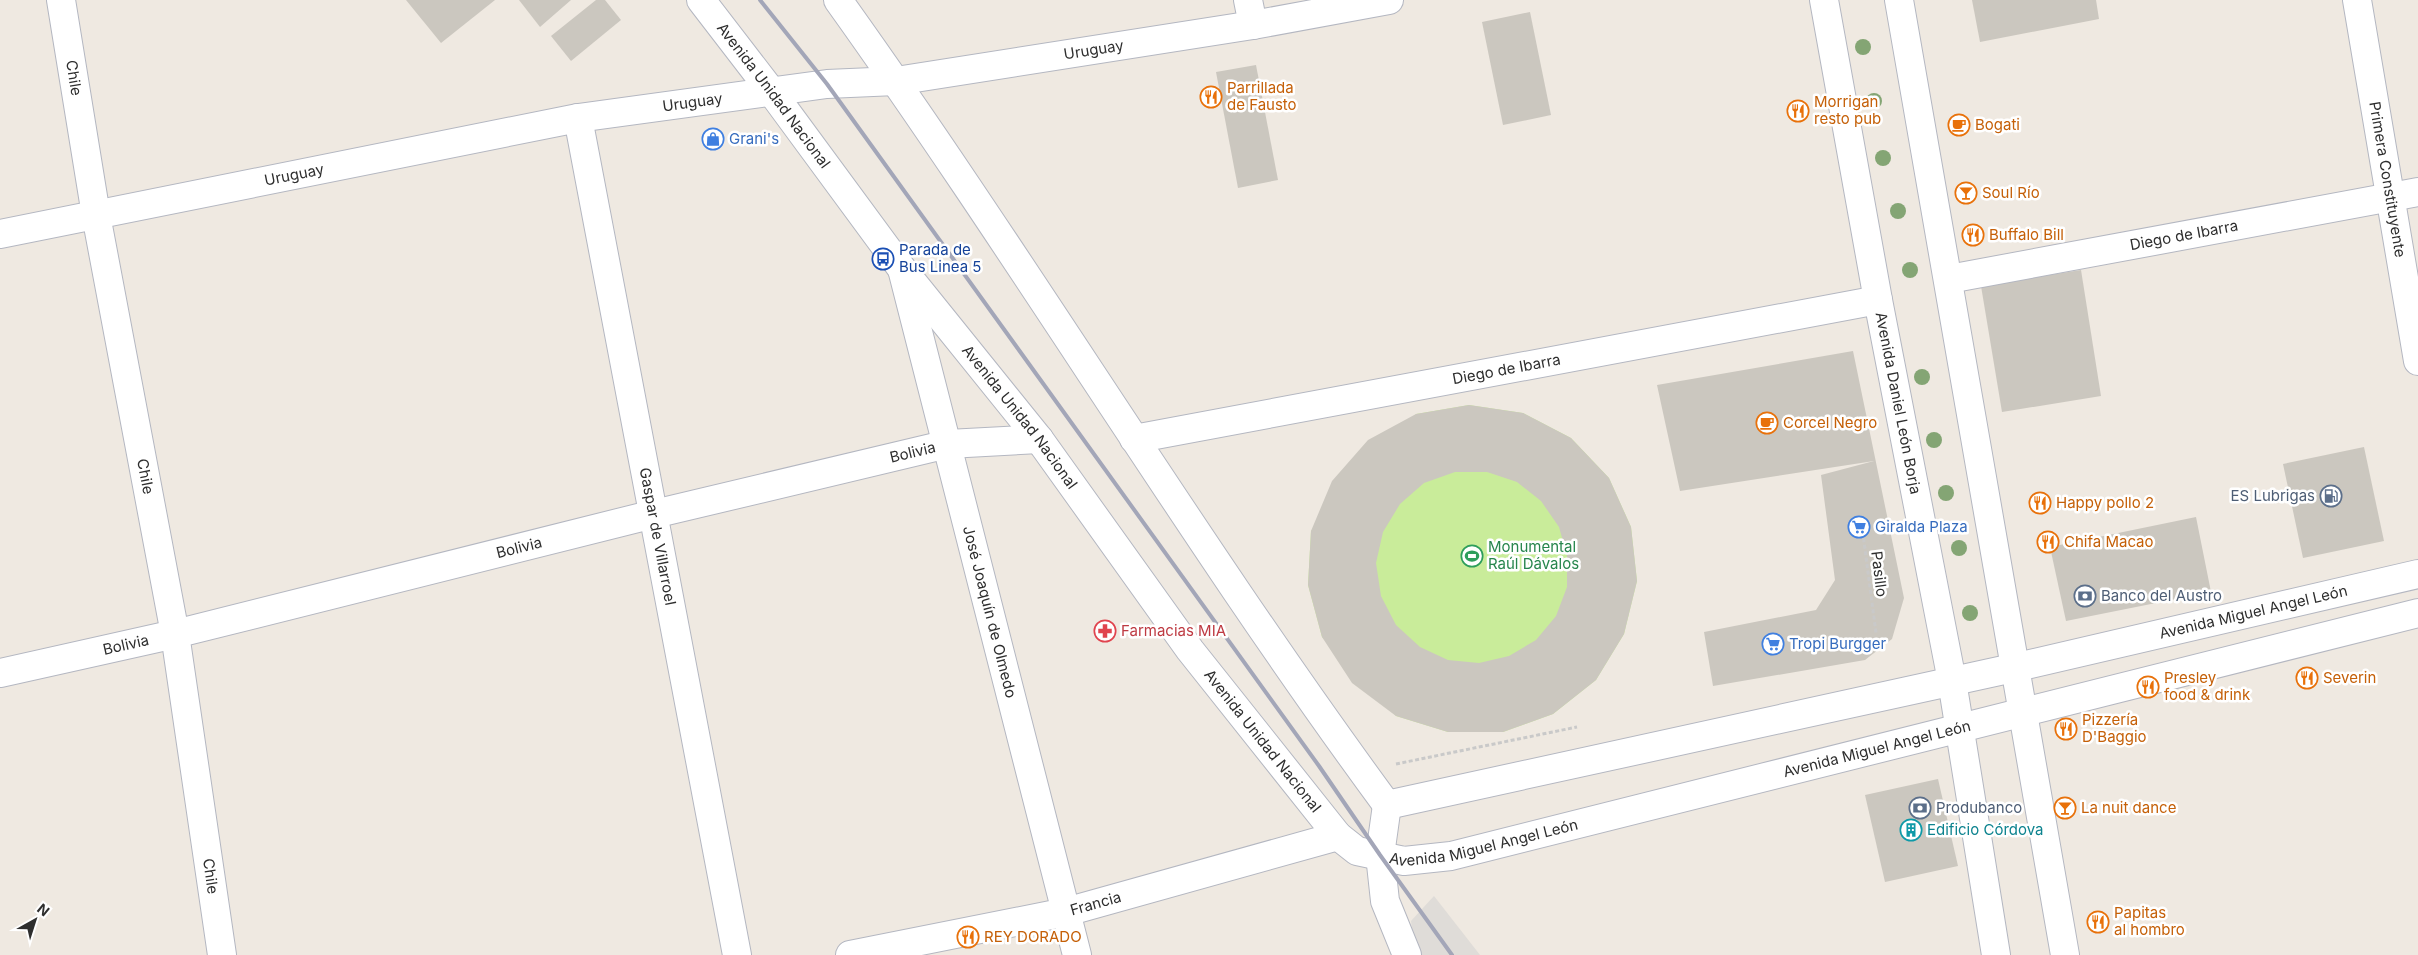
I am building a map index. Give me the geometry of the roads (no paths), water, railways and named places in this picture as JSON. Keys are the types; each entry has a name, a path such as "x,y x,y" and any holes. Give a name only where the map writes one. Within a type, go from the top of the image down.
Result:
{"street":[{"name":"Chile","path":"61,0 96,215 175,634 222,955"},
{"name":"Avenida Unidad Nacional","path":"701,0 771,91 902,269 1039,439 1190,650 1338,836"},
{"path":"838,0 896,81 1134,439 1386,805 1380,855 1385,901 1407,955"},
{"name":"Uruguay","path":"0,234 578,118 827,84 896,81 1250,12 1389,0"},
{"name":"Avenida Daniel León Borja","path":"1824,0 1878,300 1952,680 1996,955"},
{"path":"1899,0 1949,279 2013,668 2065,955"},
{"name":"Primera Constituyente","path":"2357,0 2392,197 2418,361"},
{"name":"Gaspar de Villarroel","path":"578,118 738,955"},
{"name":"Diego de Ibarra","path":"1949,279 2418,192"},
{"name":"José Joaquín de Olmedo","path":"902,269 1077,955"},
{"name":"Diego de Ibarra","path":"1134,439 1878,300"},
{"name":"Bolivia","path":"0,673 175,634 654,514 948,444 1039,439"},
{"name":"Avenida Miguel Angel León","path":"1386,805 2013,668 2418,574"},
{"name":"Avenida Miguel Angel León","path":"1338,836 1357,851 1404,861 1451,856 2418,613"},
{"name":"Francia","path":"850,955 1066,912 1338,836"}],"railway":[{"path":"760,0 827,84 1319,766 1452,955"}],"place":[{"name":"Parrillada de Fausto","path":"1211,97"},
{"name":"Morrigan resto pub","path":"1798,111"},
{"name":"Bogati","path":"1959,125"},
{"name":"Grani's","path":"713,139"},
{"name":"Soul Río","path":"1966,193"},
{"name":"Buffalo Bill","path":"1973,235"},
{"name":"Parada de Bus Linea 5","path":"883,259"},
{"name":"Corcel Negro","path":"1767,423"},
{"name":"ES Lubrigas","path":"2331,496"},
{"name":"Happy pollo 2","path":"2040,503"},
{"name":"Giralda Plaza","path":"1859,527"},
{"name":"Chifa Macao","path":"2048,542"},
{"name":"Monumental Raúl Dávalos","path":"1472,556"},
{"name":"Banco del Austro","path":"2085,596"},
{"name":"Farmacias MIA","path":"1105,631"},
{"name":"Tropi Burgger","path":"1773,644"},
{"name":"Severin","path":"2307,678"},
{"name":"Presley food & drink","path":"2148,687"},
{"name":"Pizzería D'Baggio","path":"2066,729"},
{"name":"Produbanco","path":"1920,808"},
{"name":"La nuit dance","path":"2065,808"},
{"name":"Edificio Córdova","path":"1911,830"},
{"name":"Papitas al hombro","path":"2098,922"},
{"name":"REY DORADO","path":"968,937"}]}
